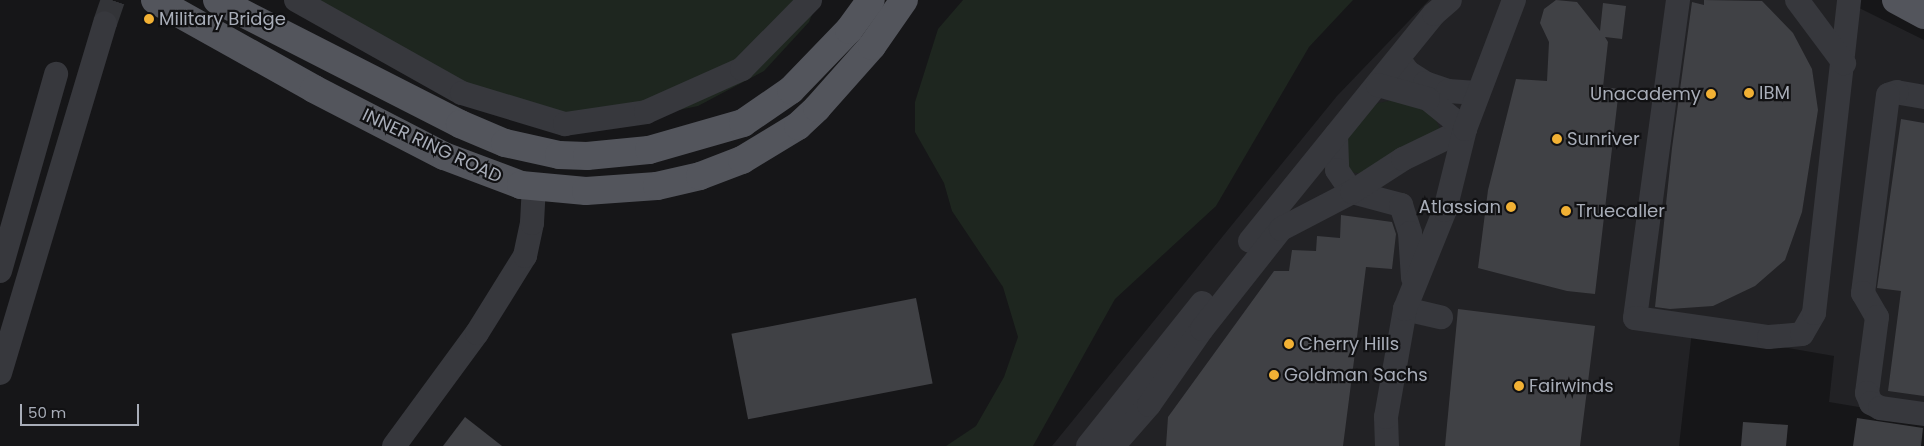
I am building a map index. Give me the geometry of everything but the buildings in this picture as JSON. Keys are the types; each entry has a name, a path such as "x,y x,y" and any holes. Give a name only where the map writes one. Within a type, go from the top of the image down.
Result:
{"main road":[{"name":"INNER RING ROAD","path":"217,0 487,136 524,148 587,156 649,150 743,123 791,90 849,30 871,0"},
{"name":"INNER RING ROAD","path":"162,2 314,89 444,156 497,178 534,188 586,191 657,186 700,176 742,160 798,126 817,108 872,46 904,0"},
{"path":"1896,0 1924,15"}],"street":[{"path":"296,0 462,93 565,124 646,112 742,69 810,0"},
{"path":"1088,446 1434,14 1450,0"},
{"path":"1387,446 1386,417 1405,309 1413,282 1445,210 1465,129 1477,93 1514,0"},
{"path":"1678,0 1635,318 1769,337 1802,334 1814,313 1821,274 1849,0"},
{"path":"1797,0 1844,63"},
{"path":"0,373 105,23"},
{"path":"1399,60 1408,72 1425,83 1448,91 1477,93"},
{"path":"0,271 56,74"},
{"path":"1378,85 1428,99 1465,129"},
{"path":"1924,97 1897,92 1888,95 1863,292 1877,317 1868,393 1871,403 1880,408 1924,414"},
{"path":"1113,446 1149,405 1202,329 1280,229 1352,192 1403,159 1465,129"},
{"path":"1336,135 1336,170 1352,192 1401,205 1410,233 1413,282"},
{"path":"394,446 477,333 525,256 532,223 534,188"},
{"path":"1405,309 1440,317"}],"shaded area":[{"path":"286,0 818,0 809,22 764,71 698,106 621,122 552,123"},
{"path":"963,0 1353,0 1309,47 1216,206 1115,299 1033,446 946,446 976,426 1004,377 1018,337 1003,287 952,211 944,183 915,132 915,102 938,29"},
{"path":"1429,0 1843,0 1924,40 1924,418 1829,402 1834,356 1692,331 1679,446 1052,446 1337,96"},
{"path":"1402,98 1434,116 1440,129 1362,174 1346,169 1346,137 1374,104"}],"tunnel":[{"path":"105,23 113,0"}],"place":[{"name":"Military Bridge","path":"149,19"},
{"name":"IBM","path":"1749,93"},
{"name":"Unacademy","path":"1711,94"},
{"name":"Sunriver","path":"1557,139"},
{"name":"Atlassian","path":"1511,207"},
{"name":"Truecaller","path":"1566,211"},
{"name":"Cherry Hills","path":"1289,344"},
{"name":"Goldman Sachs","path":"1274,375"},
{"name":"Fairwinds","path":"1519,386"}]}
